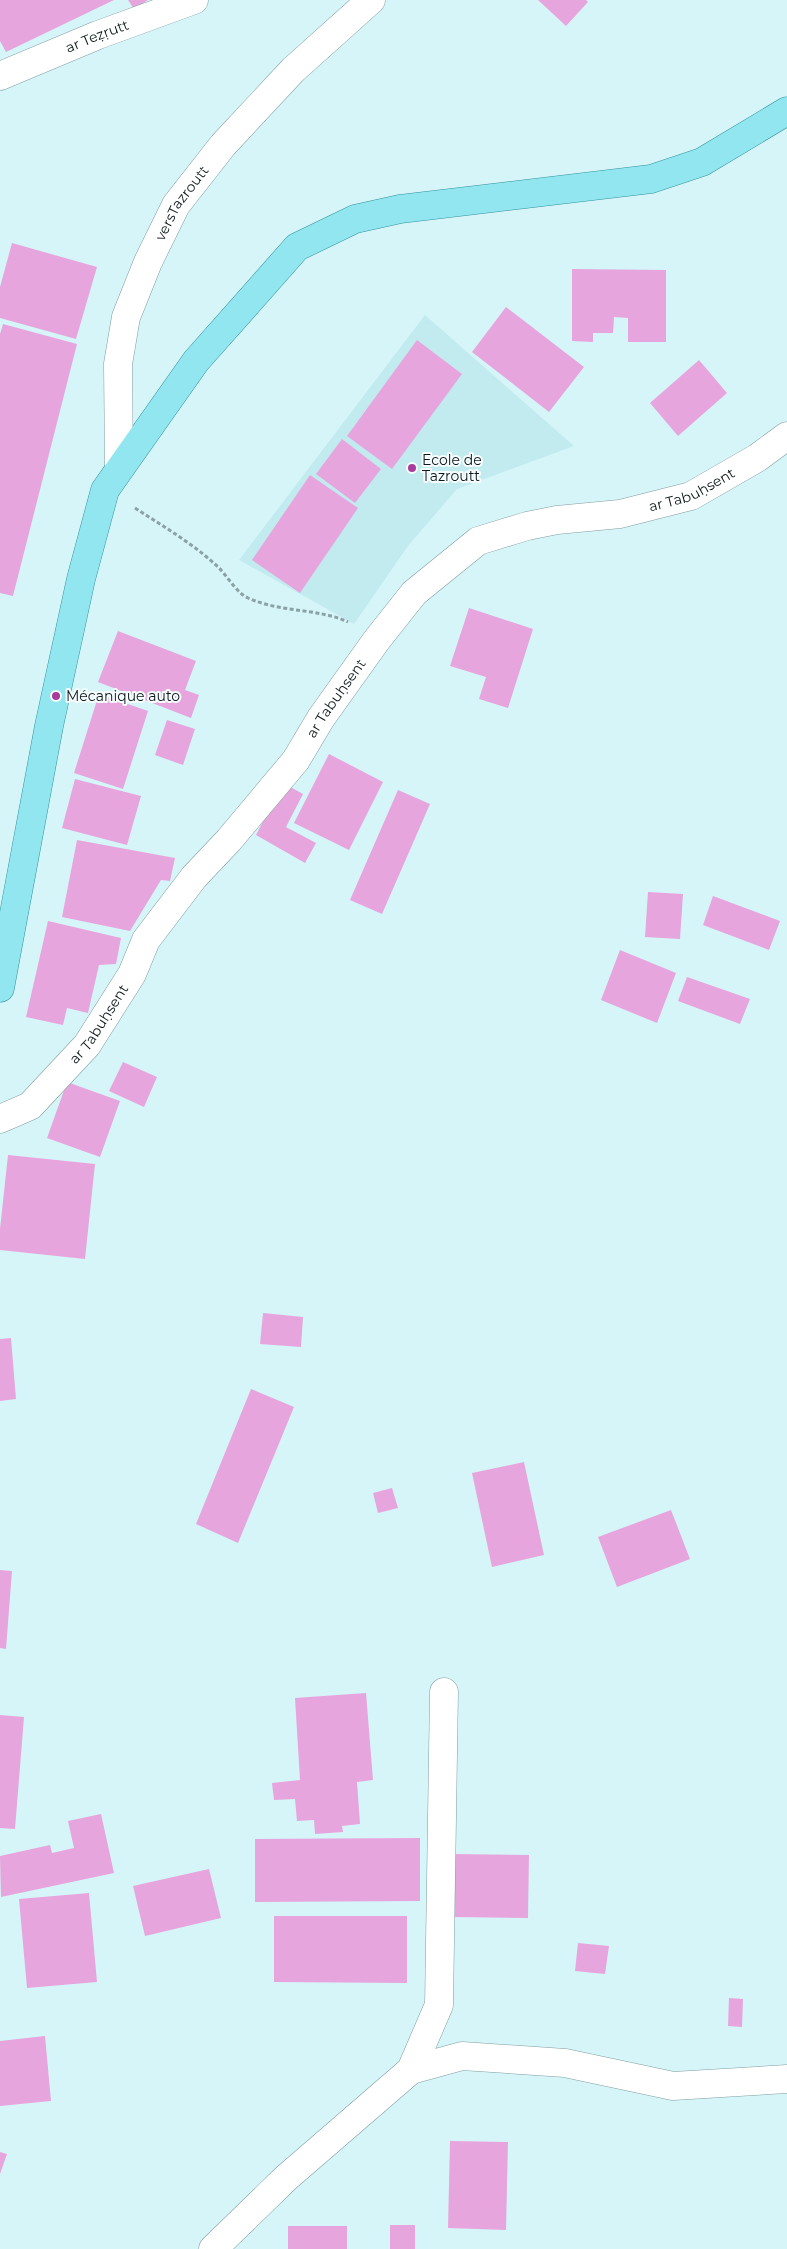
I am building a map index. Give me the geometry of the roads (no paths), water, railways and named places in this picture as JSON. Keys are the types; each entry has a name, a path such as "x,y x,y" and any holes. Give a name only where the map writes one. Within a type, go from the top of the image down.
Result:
{"main road":[{"path":"0,988 49,726 81,579 112,479 196,360 297,247 355,219 400,209 651,178 702,162 787,111"}],"street":[{"name":"ar Teẓṛutt","path":"0,76 98,35 194,0"},
{"name":"versTazroutt","path":"112,479 118,364 126,317 148,262 176,205 223,144 293,70 372,0"},
{"name":"ar Tabuḥsent","path":"0,1119 30,1106 87,1045 132,974 146,940 194,877 229,840 296,760 321,718 379,637 414,593 478,541 526,526 557,520 620,514 691,496 742,468 787,436"},
{"path":"411,2070 439,2005 444,1692"},
{"path":"213,2249 286,2178 411,2070 462,2056 565,2063 673,2086 787,2079"}],"place":[{"name":"Ecole de Tazroutt","path":"412,468"},
{"name":"Mécanique auto","path":"56,696"}]}
